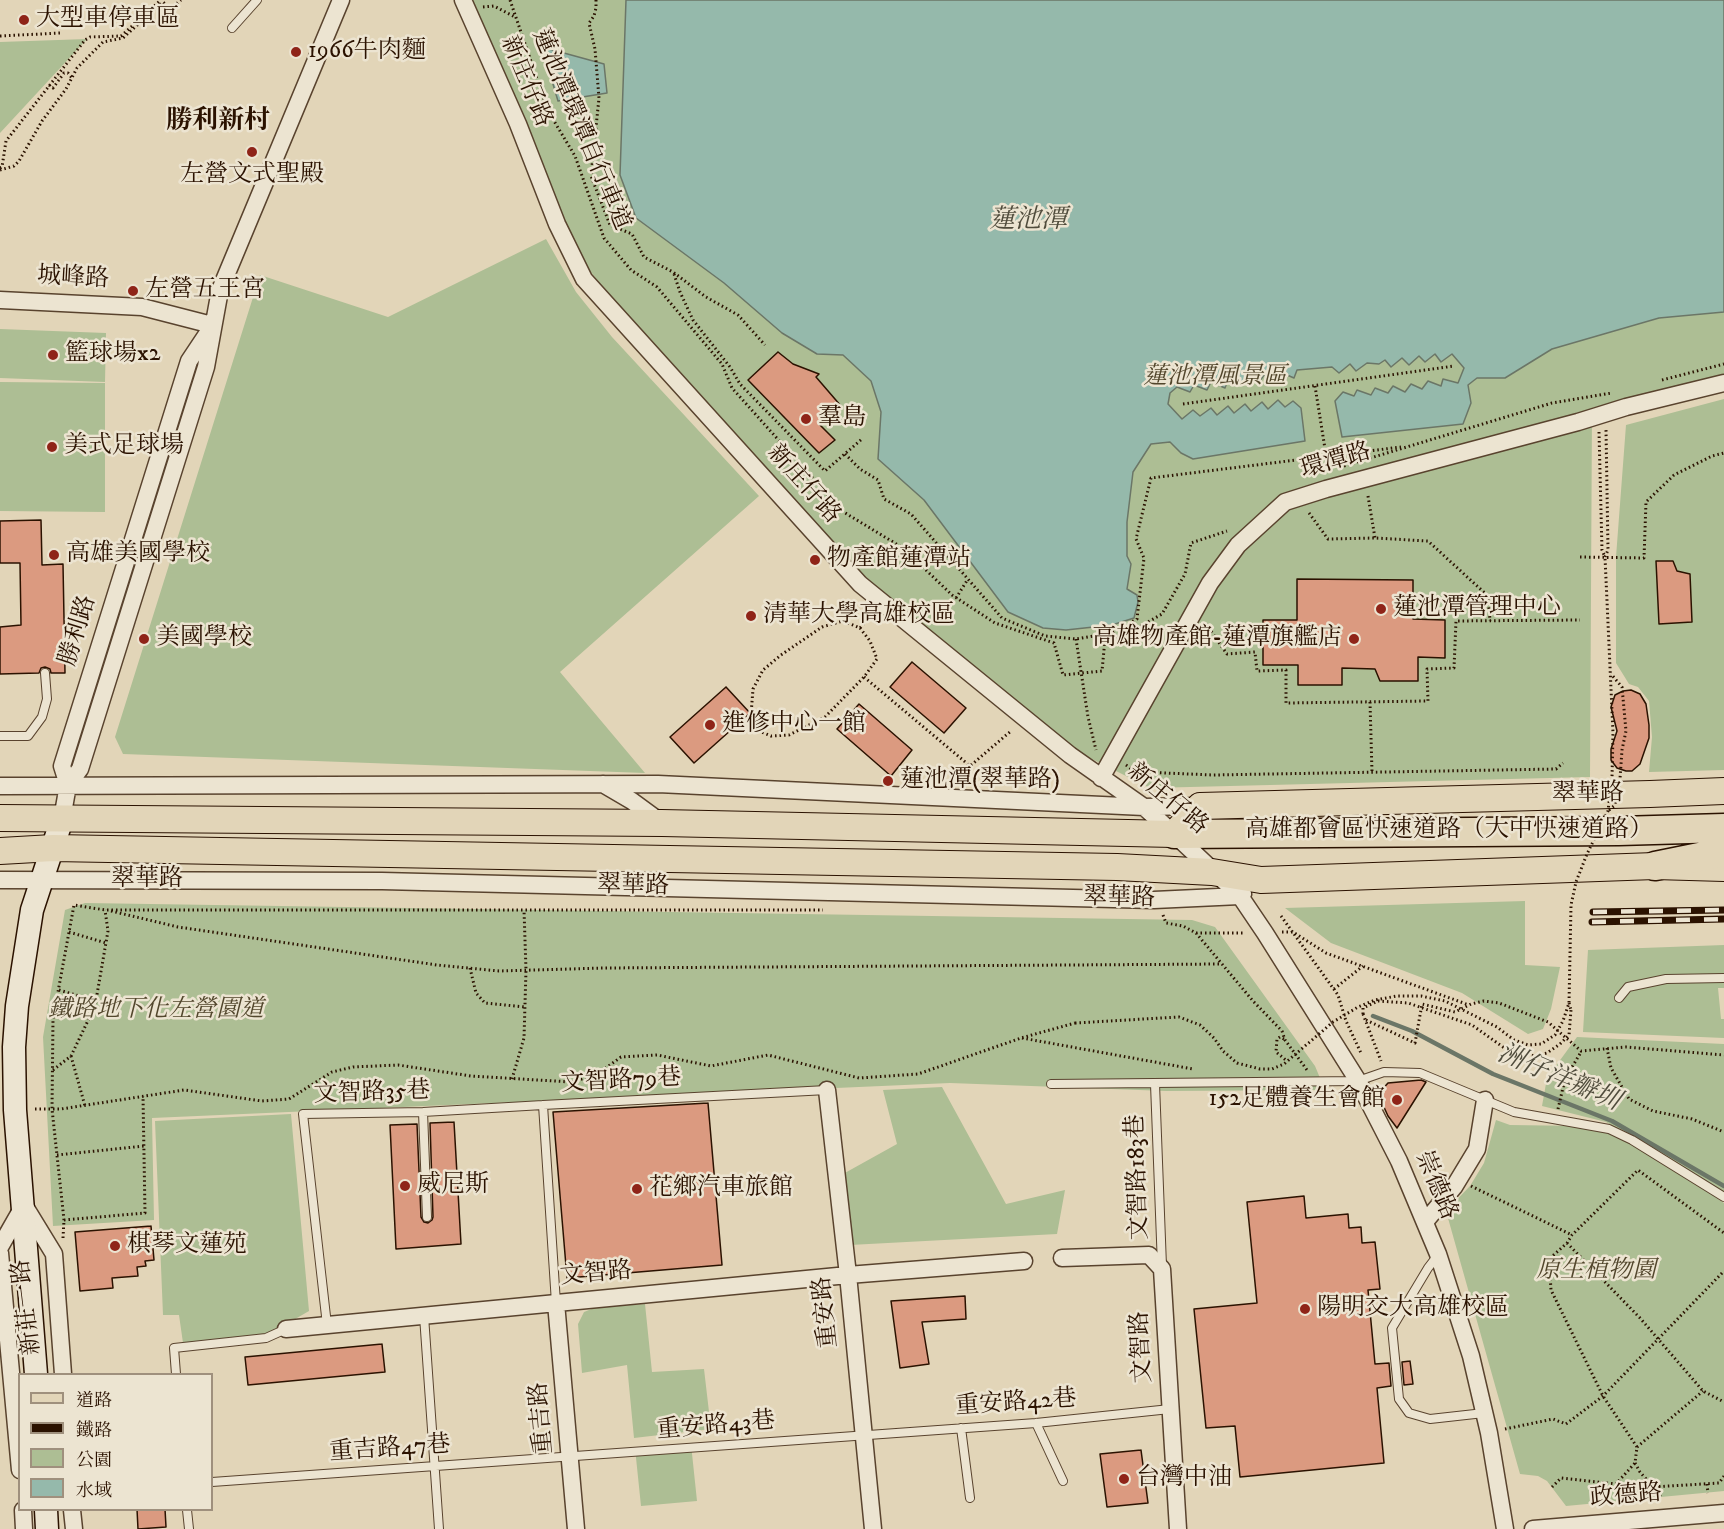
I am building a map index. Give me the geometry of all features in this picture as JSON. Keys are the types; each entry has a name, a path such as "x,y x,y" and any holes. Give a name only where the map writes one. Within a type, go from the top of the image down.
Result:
{"highway":[{"name":"高雄都會區快速道路（大中快速道路）","path":"1174,834 1614,821 1724,828"},
{"name":"高雄都會區快速道路（大中快速道路）","path":"1655,866 1724,852"}],"main road":[{"name":"翠華路","path":"1200,806 1724,791"},
{"path":"0,818 662,823 1174,834 1200,806"},
{"name":"翠華路","path":"0,851 53,848 1117,867 1212,872 1261,880 1655,866 1724,868"}],"street":[{"name":"勝利路","path":"62,819 68,785 62,766 189,361 212,326 220,290 341,0"},
{"name":"新庄仔路","path":"466,5 518,124 557,224 584,279 860,584 1070,755 1144,807 1240,896"},
{"name":"城峰路","path":"0,300 142,307 212,326"},
{"name":"環潭路","path":"1101,778 1210,583 1238,545 1286,502 1326,489 1724,383"},
{"name":"翠華路","path":"0,786 602,783 1144,807 1200,806"},
{"path":"602,783 662,823"},
{"path":"601,824 658,784"},
{"name":"新莊一路","path":"36,1373 15,1110 14,1047 17,1006 32,910 62,819"},
{"path":"377,854 443,883"},
{"path":"382,881 439,855"},
{"name":"翠華路","path":"0,880 42,878 382,881 1126,900 1240,896"},
{"path":"1240,896 1261,880"},
{"name":"崇德路","path":"1240,896 1359,1081 1399,1161 1425,1222 1438,1254 1471,1356 1489,1433 1505,1529"},
{"name":"重安路","path":"827,1090 873,1529"},
{"path":"1425,1222 1459,1179 1476,1149 1485,1100"},
{"name":"新莊一路","path":"0,1247 24,1204"},
{"name":"新莊一路","path":"24,1204 54,1254 63,1373"},
{"name":"新莊一路","path":"0,1253 18,1448"},
{"path":"1062,1258 1149,1255 1162,1269"},
{"name":"文智路","path":"286,1329 848,1275 1024,1262"},
{"name":"文智路","path":"1162,1269 1178,1529"},
{"name":"重吉路","path":"556,1303 576,1529"},
{"path":"23,1511 24,1529"},
{"path":"46,1511 47,1529"},
{"path":"72,1511 74,1529"},
{"name":"政德路","path":"1533,1529 1724,1513"}],"lane":[{"path":"232,28 257,0"},
{"path":"0,736 28,736 42,717 47,699 45,673"},
{"path":"1619,998 1628,987 1666,979 1724,978"},
{"path":"1051,1084 1359,1081 1383,1069 1420,1073 1514,1112 1600,1126 1621,1134 1724,1197"},
{"name":"文智路183巷","path":"1155,1084 1162,1269"},
{"name":"文智路79巷","path":"556,1303 543,1106 827,1090"},
{"name":"文智路35巷","path":"327,1325 303,1114 423,1112 543,1106"},
{"path":"423,1112 427,1217"},
{"path":"1438,1254 1392,1328 1399,1399 1409,1413 1430,1419 1484,1413"},
{"path":"424,1316 439,1529"},
{"name":"文智路","path":"176,1373 174,1348 266,1338 286,1329"},
{"name":"重安路42巷","path":"863,1434 1036,1423 1170,1409"},
{"path":"1036,1423 1062,1481"},
{"path":"961,1428 970,1498"},
{"name":"重安路43巷","path":"571,1458 863,1434"},
{"name":"重吉路47巷","path":"213,1482 571,1458"},
{"path":"188,1511 189,1529"}],"path":[{"path":"0,169 6,141 87,38 121,36 161,0"},
{"path":"0,169 14,166 19,161 77,68 103,42 123,38 163,2 170,9 181,0"},
{"name":"蓮池潭環潭自行車道","path":"510,0 548,111 575,156 604,238 631,270 657,287 722,364 732,388 842,511 903,548 956,598 995,623 1054,643 1063,675 1082,674"},
{"path":"596,0 594,16 589,23 595,49 599,99 591,176 610,225 632,234 644,257 673,272 706,297 738,315 765,345"},
{"path":"466,5 494,6 515,17"},
{"path":"124,26 127,30"},
{"path":"0,36 60,33"},
{"path":"49,85 53,88 64,73 68,73 72,78"},
{"path":"588,192 596,189"},
{"path":"595,211 603,208"},
{"path":"673,272 693,320 730,367 740,384 825,471 862,439"},
{"path":"722,364 730,367"},
{"path":"1183,404 1454,366"},
{"path":"1315,385 1326,455"},
{"path":"1610,413 1599,432 1602,550 1605,557 1613,733 1614,821"},
{"path":"1605,557 1608,550 1606,430 1610,413"},
{"path":"845,454 860,469 878,480 884,499 911,514 1002,618 1045,636 1076,639 1111,633 1137,620 1144,558 1136,539 1150,477 1409,446"},
{"path":"1580,557 1644,558 1646,502 1674,476 1712,456 1724,453"},
{"path":"1368,496 1375,538"},
{"path":"1309,513 1328,539 1375,538 1428,541 1488,597 1490,621"},
{"path":"956,598 968,579"},
{"path":"860,628 869,617"},
{"path":"1205,622 1227,654 1255,652 1257,671 1286,670 1286,703 1428,701 1427,669 1454,668 1456,621 1580,620"},
{"path":"843,621 860,628 870,641 877,659 864,677 825,717 789,735 771,736 757,729 750,715 753,689 763,670 822,627 843,621"},
{"path":"1076,639 1096,750"},
{"path":"1082,674 1102,671 1105,639"},
{"path":"1281,916 1338,995 1346,1021 1367,1066 1383,1069 1363,1014 1363,1008 1378,1001 1407,1003 1472,1025 1510,1052 1535,1056 1547,1053 1569,1035 1571,905 1576,882 1587,854 1614,821 1614,806 1619,793 1622,750 1626,731 1622,687 1610,673"},
{"path":"864,677 970,766"},
{"path":"1370,702 1372,772"},
{"path":"956,782 970,766 1011,731"},
{"path":"1122,763 1134,771 1190,774 1556,769 1563,763"},
{"path":"1222,964 526,970 470,968 178,927 74,905 53,1019 52,1109 184,1090 262,1101 289,1099 332,1072 353,1067 398,1065 471,1076 571,1082 596,1075 621,1058 657,1055 711,1066 768,1055 859,1078 918,1074 1021,1038 1075,1023 1179,1017 1200,1025 1237,1063 1260,1070 1272,1069 1287,1061 1333,1022 1375,1000 1397,996 1421,996 1445,1001 1497,1027 1514,1040 1528,1045 1541,1044 1555,1035 1569,1003"},
{"path":"105,910 830,910"},
{"path":"53,1070 71,1056 96,1001 108,931 105,910"},
{"path":"512,1079 524,1038 526,970 524,910"},
{"path":"1161,910 1166,924 1183,926 1196,933 1253,1002 1282,1031 1285,1041"},
{"path":"69,932 106,943"},
{"path":"1293,932 1326,953 1469,1005"},
{"path":"1334,989 1363,966"},
{"path":"470,968 476,993 485,1003 525,1007"},
{"path":"58,990 96,1001"},
{"path":"1366,1020 1415,1043 1422,1004 1455,1012 1484,1001 1499,1003 1548,1022 1581,1051 1607,1048 1724,1055"},
{"path":"1287,1061 1276,1052 1277,1039 1280,1037 1311,1076 1332,1081"},
{"path":"1021,1038 1194,1069"},
{"path":"1607,1048 1611,1068 1629,1099 1653,1111 1692,1119 1724,1132"},
{"path":"1555,1119 1565,1079 1581,1051"},
{"path":"71,1056 85,1106"},
{"path":"64,1220 145,1213 143,1096"},
{"path":"57,1155 144,1146"},
{"path":"1552,1487 1561,1478 1616,1484 1635,1463 1637,1447 1603,1396 1551,1290 1549,1258 1567,1243 1572,1235 1638,1170 1724,1233"},
{"path":"1459,1179 1572,1235"},
{"path":"1567,1243 1640,1318 1704,1391 1724,1402"},
{"path":"1489,1433 1542,1420 1553,1419 1566,1424 1603,1396 1724,1271"},
{"path":"1637,1447 1704,1391"},
{"path":"1635,1463 1653,1487 1719,1483 1724,1476"},
{"path":"1707,1484 1708,1493"},
{"path":"1659,1486 1660,1497"}],"green space":[{"name":"蓮池潭","path":"473,0 1724,0 1724,375 1592,408 1590,777 1150,788 1080,753 882,595 851,565 613,301 587,267 566,223"},
{"path":"87,39 0,133 0,42"},
{"path":"546,239 576,292 612,337 759,496 560,672 645,773 123,754 115,737 260,275 388,317"},
{"name":"籃球場x2","path":"0,329 106,333 105,382 0,378"},
{"name":"美式足球場","path":"0,382 105,383 105,512 0,511"},
{"path":"1724,399 1724,770 1649,772 1652,737 1649,701 1638,687 1629,684 1616,663 1616,557 1626,425"},
{"path":"1525,901 1525,965 1560,967 1551,1009 1543,1029 1528,1034 1462,993 1331,943 1285,908"},
{"name":"鐵路地下化左營園道","path":"85,903 1192,920 1215,927 1315,1066 1325,1090 1166,1091 950,1083 152,1118 154,1220 53,1226 43,1037 65,910"},
{"path":"1724,945 1724,988 1718,988 1721,1019 1724,1019 1724,1038 1583,1032 1588,950"},
{"path":"1577,1037 1724,1044 1724,1192 1606,1122 1542,1106 1547,1078"},
{"path":"942,1087 1006,1204 1065,1190 1057,1234 850,1245 843,1174 897,1144 883,1090"},
{"path":"291,1114 309,1311 271,1333 183,1343 179,1315 163,1315 155,1121"},
{"name":"原生植物園","path":"1496,1120 1510,1125 1581,1126 1608,1133 1650,1153 1724,1203 1724,1491 1566,1506 1547,1481 1538,1476 1520,1474 1446,1211 1470,1186 1484,1163"},
{"path":"645,1304 652,1372 704,1369 711,1429 634,1438 627,1365 582,1373 578,1324 584,1312 594,1308"},
{"path":"691,1444 697,1501 641,1506 635,1448"}],"water":[{"name":"蓮池潭","path":"626,0 1724,0 1724,312 1659,318 1552,349 1505,378 1477,378 1468,385 1471,403 1463,424 1342,437 1335,401 1343,392 1354,396 1357,390 1371,395 1375,388 1388,393 1393,386 1405,392 1411,384 1422,389 1428,381 1441,386 1443,379 1458,383 1464,368 1452,354 1441,362 1435,354 1425,362 1419,356 1409,365 1402,358 1391,367 1385,360 1379,364 1367,363 1356,371 1350,364 1339,373 1332,367 1297,370 1294,378 1280,372 1277,380 1264,375 1259,382 1246,377 1243,385 1228,380 1225,388 1211,382 1207,390 1194,385 1190,392 1177,387 1170,393 1168,404 1182,419 1193,410 1200,416 1211,408 1217,415 1228,406 1234,413 1245,404 1251,411 1262,402 1268,409 1278,400 1285,407 1293,401 1301,408 1305,441 1193,459 1181,453 1170,442 1151,444 1133,472 1127,522 1127,556 1131,564 1127,589 1137,595 1138,602 1134,618 1112,625 1066,630 1043,628 1008,612 924,500 878,459 881,412 871,381 843,355 817,354 782,333 724,283 636,218 620,175"},
{"path":"542,47 604,64 607,93 558,101"}],"building":[{"path":"778,352 793,364 819,374 816,377 841,406 820,425 835,440 819,453 748,380"},
{"path":"41,520 42,565 63,564 65,673 51,673 50,669 45,667 41,668 39,673 0,674 0,627 21,625 20,563 0,563 0,521"},
{"path":"1656,561 1673,561 1677,571 1690,574 1692,622 1659,624"},
{"name":"高雄物產館-蓮潭旗艦店","path":"1297,579 1413,580 1413,619 1445,620 1445,658 1418,657 1418,681 1380,681 1375,669 1342,668 1342,685 1298,685 1298,665 1263,665 1263,620 1297,620"},
{"name":"進修中心一館","path":"912,662 966,708 944,733 890,687"},
{"name":"進修中心一館","path":"726,687 750,713 694,763 670,737"},
{"path":"1631,690 1640,694 1646,704 1649,738 1640,764 1632,771 1626,771 1617,768 1611,760 1611,749 1617,731 1611,707 1615,695"},
{"name":"進修中心一館","path":"859,704 912,750 891,776 837,729"},
{"name":"152足體養生會館","path":"1421,1080 1426,1082 1397,1128 1388,1116 1378,1094 1388,1083"},
{"name":"花鄉汽車旅館","path":"708,1103 722,1265 567,1278 553,1112"},
{"path":"454,1122 461,1244 396,1249 390,1125 417,1124 421,1217 424,1222 428,1223 433,1217 430,1123"},
{"path":"1304,1196 1306,1218 1348,1214 1349,1228 1361,1227 1362,1243 1375,1242 1380,1289 1368,1290 1375,1364 1389,1363 1391,1386 1377,1388 1384,1463 1240,1477 1235,1426 1206,1428 1194,1309 1257,1303 1247,1202"},
{"name":"棋琴文蓮苑","path":"151,1226 154,1260 145,1261 146,1266 137,1267 138,1276 112,1278 113,1288 80,1291 75,1232"},
{"path":"965,1296 966,1319 922,1322 929,1364 900,1368 891,1301"},
{"path":"382,1344 385,1372 248,1385 245,1357"},
{"path":"1410,1361 1413,1384 1404,1385 1402,1362"},
{"name":"台灣中油","path":"1141,1450 1148,1503 1107,1507 1100,1454"},
{"path":"137,1511 165,1511 166,1527 138,1529"}],"waterway":[{"name":"洲仔洋瓣圳","path":"1373,1016 1412,1031 1493,1074 1612,1121 1724,1186"}],"railway":[{"path":"1593,912 1724,910"},
{"path":"1592,922 1724,919"}],"place":[{"name":"大型車停車區","path":"24,20"},
{"name":"1966牛肉麵","path":"296,52"},
{"name":"左營文式聖殿","path":"252,152"},
{"name":"左營五王宮","path":"133,291"},
{"name":"籃球場x2","path":"53,355"},
{"name":"羣島","path":"806,419"},
{"name":"美式足球場","path":"52,447"},
{"name":"高雄美國學校","path":"54,555"},
{"name":"物產館蓮潭站","path":"815,560"},
{"name":"蓮池潭管理中心","path":"1381,609"},
{"name":"清華大學高雄校區","path":"751,616"},
{"name":"美國學校","path":"144,639"},
{"name":"高雄物產館-蓮潭旗艦店","path":"1354,639"},
{"name":"進修中心一館","path":"710,725"},
{"name":"蓮池潭(翠華路)","path":"888,781"},
{"name":"152足體養生會館","path":"1397,1100"},
{"name":"威尼斯","path":"405,1186"},
{"name":"花鄉汽車旅館","path":"637,1189"},
{"name":"棋琴文蓮苑","path":"115,1246"},
{"name":"陽明交大高雄校區","path":"1305,1309"},
{"name":"台灣中油","path":"1124,1479"}],"district":[{"name":"勝利新村","path":"218,123"}],"park label":[{"name":"蓮池潭風景區","path":"1215,378"}]}
